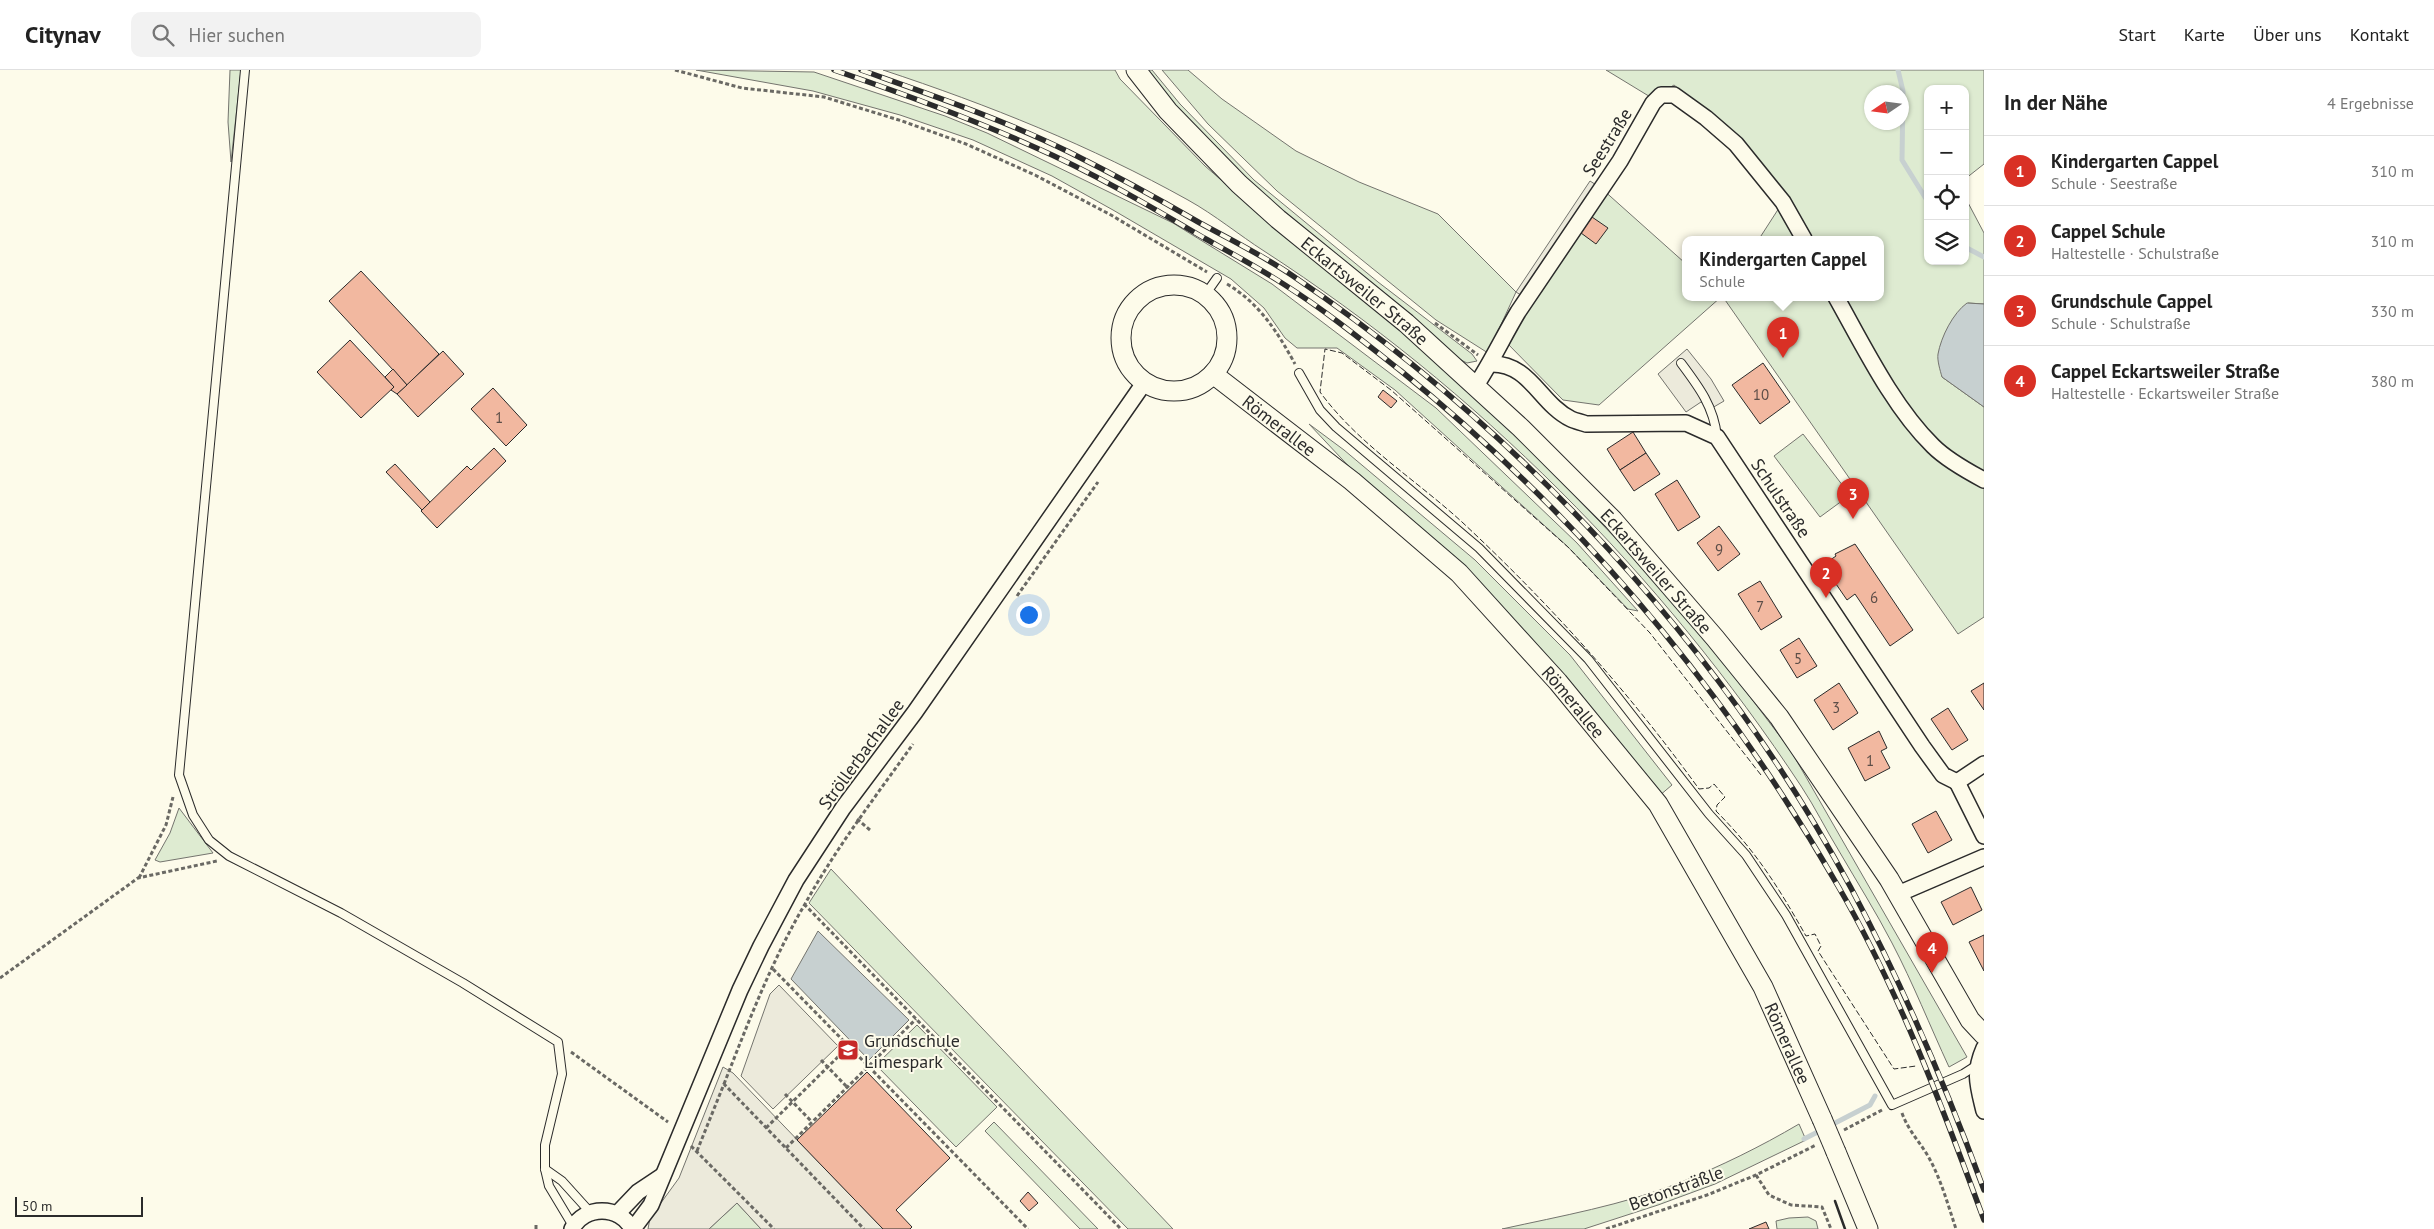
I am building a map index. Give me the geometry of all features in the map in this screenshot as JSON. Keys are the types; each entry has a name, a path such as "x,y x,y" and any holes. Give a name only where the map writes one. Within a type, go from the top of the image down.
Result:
{"street":[{"name":"Eckartsweiler Straße","path":"1136,70 1168,111 1239,184 1278,219 1406,323 1521,428 1613,520 1715,638 1779,717 1898,894 1970,1020 1984,1035"},
{"name":"Seestraße","path":"1475,388 1491,364 1503,337 1518,312 1620,162 1653,103 1662,95 1674,95 1706,118 1736,144 1783,202 1802,236"},
{"path":"1171,284 1189,287 1205,295 1218,308 1225,324 1227,342 1223,359 1213,374 1201,385 1186,391 1169,392 1144,383 1126,362 1120,345 1121,328 1127,311 1139,297 1154,288 1171,284"},
{"path":"1838,301 1882,377 1912,421 1933,446 1984,480"},
{"path":"1491,364 1503,364 1521,372 1570,419 1586,424 1686,423 1717,437"},
{"name":"Römerallee","path":"1213,374 1352,481 1459,573 1558,682 1658,804 1763,988 1822,1119 1868,1229"},
{"name":"Ströllerbachallee","path":"633,1229 651,1205 740,990 796,880 843,808 915,712 1144,383"},
{"name":"Schulstraße","path":"1717,437 1922,746 1943,775 1957,782"},
{"path":"1984,764 1957,782 1984,836"},
{"path":"1898,894 1984,857"},
{"path":"1984,1048 1977,1065 1977,1083 1984,1111"},
{"path":"616,1214 638,1192 662,1176"},
{"path":"572,1227 580,1218 590,1212 601,1210 622,1217 633,1229"}],"lane":[{"path":"245,70 179,775 193,815 209,840 229,856 341,913 463,983 558,1042 562,1074 545,1145 545,1169 549,1186 572,1227"},
{"path":"1205,295 1217,278"},
{"path":"1681,363 1712,408 1717,437"},
{"path":"1300,373 1320,410 1336,427 1479,548 1588,659 1709,814 1746,855 1786,915 1896,1104 1963,1074 1977,1065"},
{"path":"545,1169 562,1181 590,1212"}],"path":[{"path":"675,70 742,88 824,98 902,121 966,144 1035,175 1111,215 1236,290 1266,316 1300,373"},
{"path":"1432,321 1491,364"},
{"path":"1014,601 1098,482"},
{"path":"696,1151 773,969 804,904 841,846 914,743"},
{"path":"138,878 166,825 179,775"},
{"path":"0,978 138,878 215,861 229,856"},
{"path":"804,904 1121,1229"},
{"path":"773,969 1028,1229"},
{"path":"786,1148 916,1019"},
{"path":"558,1042 668,1122"},
{"path":"766,1128 849,1046"},
{"path":"821,1060 847,1087"},
{"path":"724,1084 864,1229"},
{"path":"785,1094 812,1122"},
{"path":"1896,1104 1911,1134 1928,1155 1956,1229"},
{"path":"692,1146 774,1229"},
{"name":"Betonsträßle","path":"1606,1229 1707,1195 1756,1175 1769,1195 1792,1205 1822,1208 1831,1229"}],"green space":[{"path":"230,70 241,70 231,162 228,122"},
{"path":"696,70 814,72 945,116 987,133 1173,223 1272,284 1436,408 1577,543 1638,611 1628,609 1567,546 1395,390 1337,348 1297,348 1285,338 1264,308 1231,279 1113,210 1052,176 973,140 900,115 813,91"},
{"path":"883,70 1115,70 1120,79 1205,166 1273,225 1442,364 1527,446 1624,547 1723,661 1791,751 1967,1057 1949,1067 1907,973 1879,920 1806,794 1746,708 1688,632 1626,560 1560,491 1491,425 1418,363 1342,305 1188,200 1077,144 962,97"},
{"path":"1144,70 1152,70 1180,104 1254,180 1378,282 1472,354 1477,361 1467,363 1451,355 1265,202 1179,114"},
{"path":"1162,70 1188,70 1222,99 1296,151 1359,182 1438,214 1516,292 1488,353 1436,320 1277,191 1208,124"},
{"path":"1606,70 1984,70 1984,164 1969,176 1969,85 1924,85 1924,265 1969,265 1969,205 1984,233 1984,304 1968,303 1942,377 1984,407 1984,476 1936,443 1884,374 1844,301 1884,301 1884,236 1808,236 1728,128 1674,85 1652,98"},
{"path":"1601,188 1682,260 1682,301 1716,301 1599,405 1563,400 1504,340"},
{"path":"1779,208 1795,236 1761,236"},
{"path":"1726,301 1834,301 1910,422 1984,483 1984,617 1958,634"},
{"path":"1309,424 1344,450 1475,560 1570,655 1672,785 1659,796"},
{"path":"1803,434 1850,495 1820,517 1774,456"},
{"path":"179,808 213,853 160,862 155,860 170,833"},
{"path":"831,869 1173,1229 1128,1229 809,903"},
{"path":"917,1025 997,1107 956,1147 876,1065"},
{"path":"994,1122 1098,1229 1080,1229 985,1131"},
{"path":"1799,1124 1806,1140 1715,1184 1658,1205 1584,1229 1502,1229 1592,1209 1658,1191 1725,1163 1770,1141"},
{"path":"737,1203 761,1229 709,1229"},
{"path":"1808,1217 1816,1221 1818,1229 1777,1229 1776,1221"}],"shaded area":[{"path":"1590,181 1601,188 1527,299 1516,292"},
{"path":"1967,303 1984,304 1984,407 1942,377 1938,362 1938,354 1945,333 1952,319"},
{"path":"1687,349 1711,379 1724,401 1712,408 1701,402 1686,412 1658,374"},
{"path":"818,931 909,1020 869,1060 791,979"},
{"path":"779,985 838,1046 773,1109 741,1076 770,994"},
{"path":"723,1067 733,1073 883,1229 761,1229 737,1203 709,1229 648,1229 650,1218 679,1178"}],"building":[{"path":"1592,217 1608,228 1596,244 1581,233"},
{"path":"361,271 439,354 407,385 329,301"},
{"path":"350,340 394,387 361,418 317,372"},
{"path":"443,351 464,374 418,417 397,394"},
{"path":"1763,363 1790,402 1760,424 1732,385"},
{"path":"393,369 407,385 397,394 391,390 394,387 385,377"},
{"path":"493,388 527,425 506,446 471,409"},
{"path":"1383,390 1397,401 1391,408 1378,397"},
{"path":"1633,432 1646,453 1620,470 1607,449"},
{"path":"494,448 506,461 437,528 421,511 467,466 471,470"},
{"path":"1646,453 1660,474 1634,491 1620,470"},
{"path":"395,464 430,502 422,510 386,472"},
{"path":"1677,480 1700,517 1678,531 1655,494"},
{"path":"1719,526 1740,554 1718,571 1697,543"},
{"path":"1855,544 1913,630 1890,646 1855,594 1847,600 1823,565 1836,556 1835,554"},
{"path":"1760,581 1782,617 1761,630 1738,594"},
{"path":"1799,638 1817,666 1797,678 1780,650"},
{"path":"1839,683 1858,713 1833,730 1814,700"},
{"path":"1984,683 1984,710 1971,691"},
{"path":"1948,708 1968,740 1952,750 1931,719"},
{"path":"1879,731 1887,748 1881,751 1890,768 1865,781 1848,748"},
{"path":"1936,811 1952,840 1928,853 1912,824"},
{"path":"1971,887 1982,910 1953,925 1941,902"},
{"path":"1984,935 1984,971 1969,942"},
{"path":"867,1072 950,1158 896,1210 912,1227 910,1229 883,1229 797,1140"},
{"path":"1028,1192 1038,1203 1029,1211 1020,1201"},
{"path":"1766,1222 1769,1229 1749,1229"}],"waterway":[{"path":"1898,70 1903,91 1902,160 1924,196"},
{"path":"1969,249 1984,257"},
{"path":"1804,1139 1870,1105 1875,1096"}],"railway":[{"path":"834,70 958,115 1054,156 1120,189 1265,273 1330,316 1401,371 1466,426 1528,484 1644,608 1697,674 1747,742 1794,813 1838,886 1881,966 1918,1050 1984,1220"},
{"path":"861,70 966,108 1044,140 1118,178 1271,262 1377,336 1457,402 1535,473 1608,549 1677,629 1741,712 1799,799 1851,888 1906,999 1939,1075 1984,1190"}],"fence":[{"path":"1761,775 1650,633 1569,548 1391,390 1342,353 1325,349 1320,392 1335,411 1369,445 1462,522 1557,617 1645,718 1699,789 1709,788 1714,784 1725,797 1717,805 1716,811 1766,870 1806,936 1815,934 1821,946 1818,951 1894,1069 1916,1066"}],"wall":[{"path":"1835,1201 1845,1229"}],"place":[{"name":"Kindergarten Cappel","path":"1783,358"},
{"name":"Grundschule Cappel","path":"1853,519"},
{"name":"Cappel Schule","path":"1826,598"},
{"name":"Cappel Eckartsweiler Straße","path":"1932,973"},
{"name":"Grundschule Limespark","path":"848,1050"}]}
